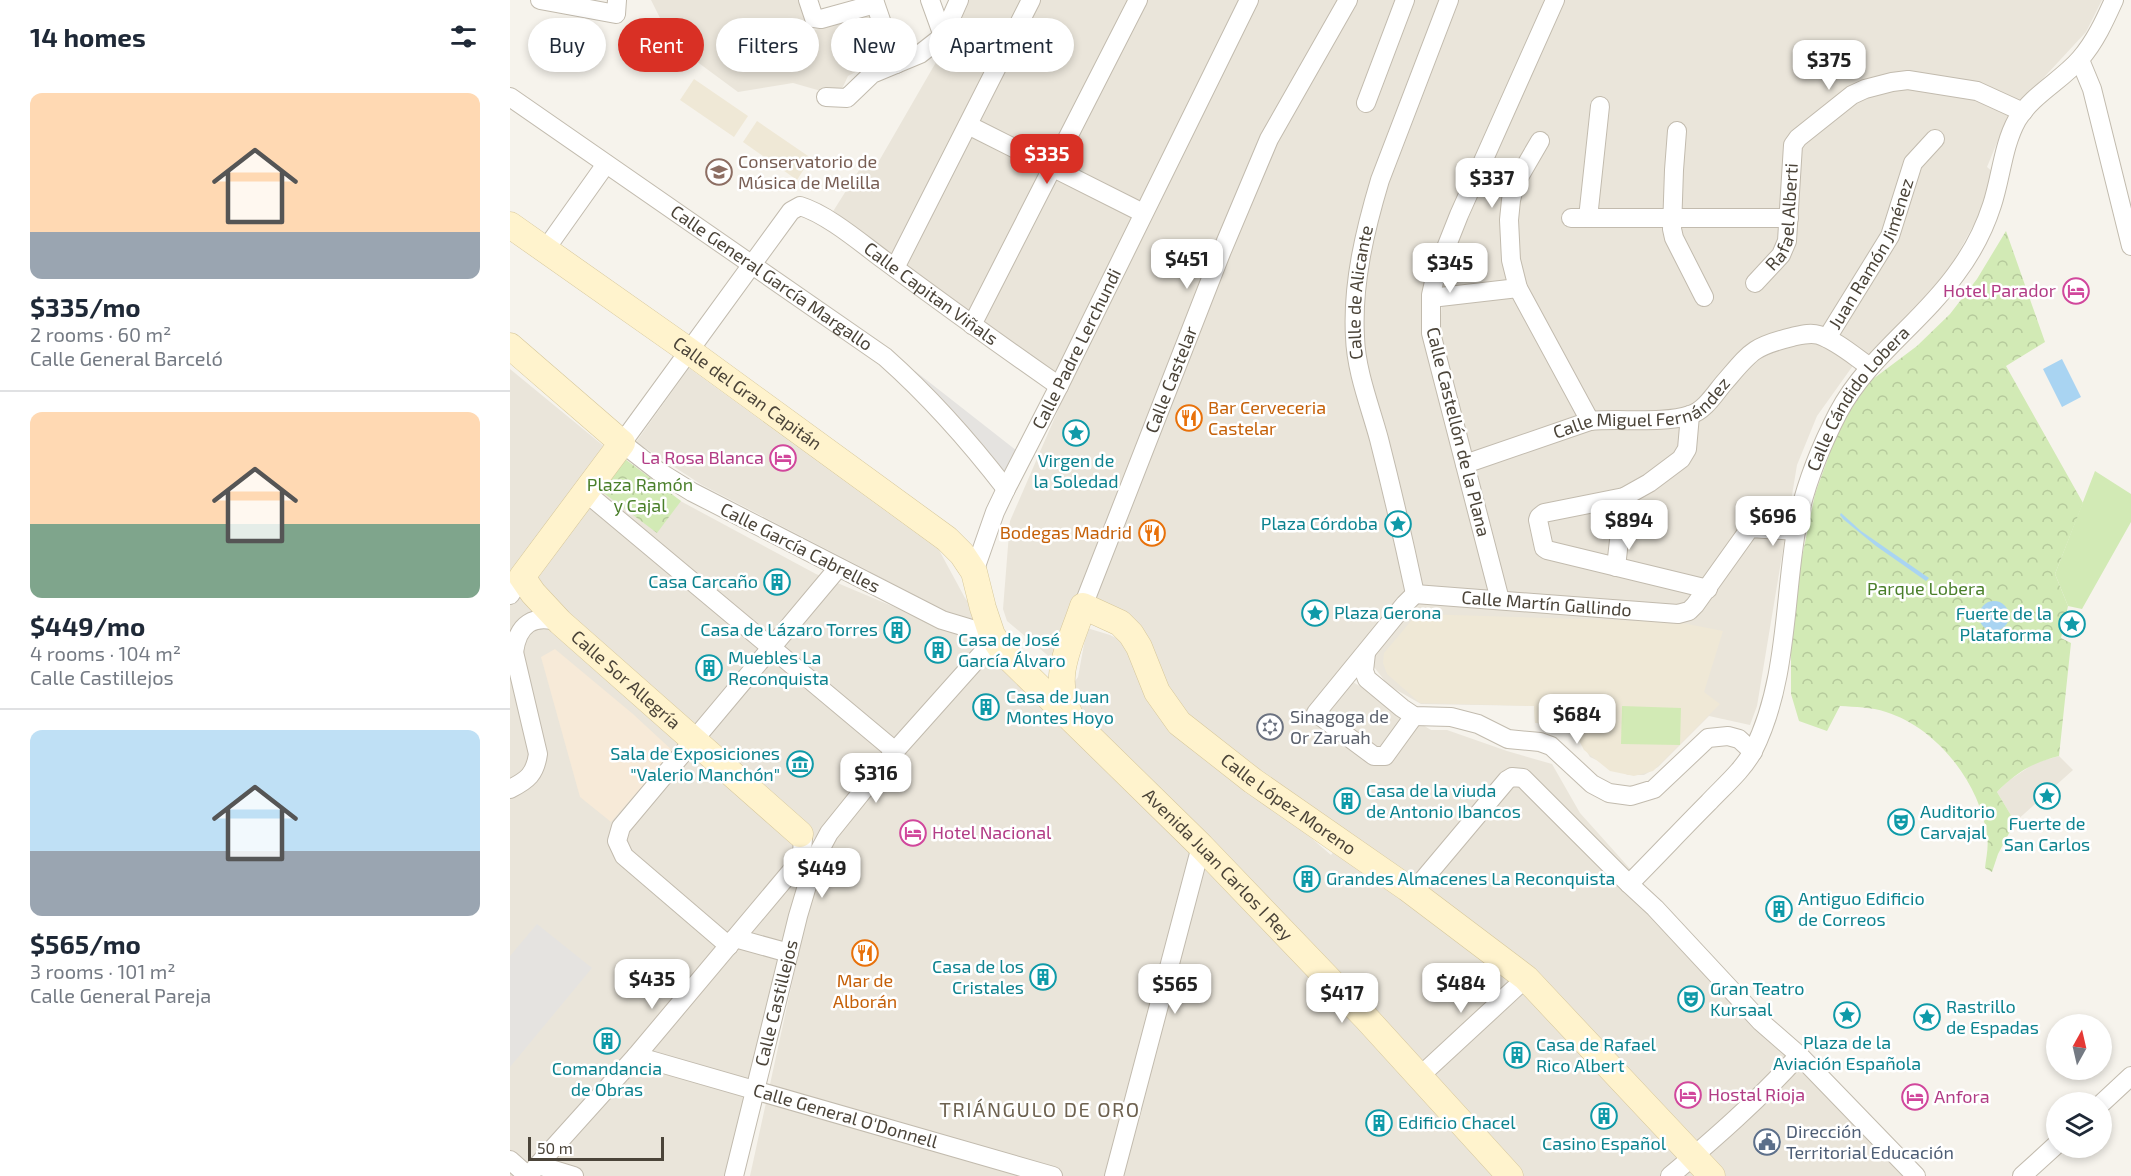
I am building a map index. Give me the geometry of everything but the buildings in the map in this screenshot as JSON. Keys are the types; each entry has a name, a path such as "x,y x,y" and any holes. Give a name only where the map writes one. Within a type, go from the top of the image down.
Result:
{"main road":[{"name":"Calle del Gran Capitán","path":"510,225 924,521 962,554 974,572"},
{"name":"Calle García Cabrelles","path":"510,346 622,443"},
{"path":"516,586 584,491 622,443"},
{"path":"974,572 993,637"},
{"name":"Calle Sor Allegría","path":"516,586 546,608 800,834"},
{"name":"Calle Castelar","path":"1073,720 1063,696 1061,671 1083,606"},
{"name":"Calle López Moreno","path":"1083,606 1120,623 1131,634 1139,647 1157,692 1179,723 1191,734 1526,978 1712,1176"},
{"name":"Avenida Juan Carlos I Rey","path":"993,637 1004,652 1201,846 1420,1076 1510,1176"},
{"path":"1027,675 1046,679 1061,671"}],"street":[{"path":"540,0 617,7"},
{"path":"808,0 814,18 822,19 875,2 880,18"},
{"path":"930,0 936,18"},
{"path":"951,18 959,0"},
{"path":"895,268 1031,0"},
{"path":"972,326 1138,0"},
{"name":"Calle Padre Lerchundi","path":"974,572 1006,489 1249,0"},
{"name":"Calle Castelar","path":"1083,606 1221,253 1269,138 1348,0"},
{"path":"1366,103 1405,0"},
{"name":"Calle de Alicante","path":"1415,594 1394,498 1356,354 1355,304 1359,268 1371,209 1449,0"},
{"name":"Calle Castellón de la Plana","path":"1500,600 1431,333 1431,298 1436,273 1459,215 1554,0"},
{"name":"Calle Cándido Lobera","path":"1629,884 1734,776 1753,752 1764,723 1775,681 1796,531 1808,484 1825,440 1846,399 1869,367 1921,315 1955,276 1970,253 1992,206 2011,134 2023,112 2029,102 2080,60 2106,19 2114,0"},
{"path":"2080,60 2092,89 2131,246"},
{"path":"826,97 847,98 877,72"},
{"name":"Rafael Alberti","path":"1755,283 1785,249 1793,146 1798,138 1852,96 1865,89 1908,80 1962,88 1990,96 2023,112"},
{"name":"Calle General García Margallo","path":"510,97 885,357 909,378 961,432 1006,489"},
{"path":"1600,106 1579,218 1789,218"},
{"path":"968,125 1143,213"},
{"path":"1677,131 1671,218 1674,238 1704,297"},
{"name":"Juan Ramón Jiménez","path":"1827,338 1890,236 1913,163 1935,140"},
{"path":"1540,141 1515,183 1511,200 1509,239 1511,260 1518,288 1590,422"},
{"path":"544,250 606,164"},
{"name":"Calle Capitan Viñals","path":"752,264 791,211 800,206 812,209 972,326 1059,386"},
{"path":"622,443 752,264"},
{"path":"1431,298 1518,288"},
{"name":"Calle Miguel Fernández","path":"1465,464 1590,422 1690,416 1708,402 1749,354 1757,348 1767,343 1813,333 1827,338"},
{"path":"1827,338 1869,367"},
{"path":"1690,416 1688,449 1681,459 1649,483 1624,497 1544,513 1539,517 1544,548 1708,589 1750,528 1796,531"},
{"name":"Calle García Cabrelles","path":"622,443 679,485 942,620 993,637"},
{"path":"584,491 895,751"},
{"path":"1616,567 1624,497"},
{"path":"789,953 732,942 624,856 616,841 621,826 838,568"},
{"name":"Calle Martín Gallindo","path":"1415,594 1677,614 1689,611 1708,589"},
{"path":"1414,716 1385,756 1380,757 1374,756 1316,712 1415,594"},
{"name":"Calle Sor Allegría","path":"512,647 523,628 534,620 547,619 560,622"},
{"name":"Calle Castillejos","path":"734,1176 789,953 821,845 895,751 993,637"},
{"path":"512,647 538,754 536,768 518,785"},
{"path":"1366,653 1364,671 1367,679 1414,716 1451,717 1478,724 1508,739 1540,742 1551,746 1600,790 1620,796 1643,794 1654,789 1708,738 1728,736 1739,739 1753,752"},
{"path":"1412,893 1507,780 1518,777 1527,782 1655,908 1761,1022 1798,1055 1916,1176"},
{"path":"532,1172 636,1056 799,860 803,845 803,838 800,834"},
{"path":"1114,1176 1201,846"},
{"path":"1420,1076 1526,978"},
{"path":"1670,1176 1785,1071 1798,1055"},
{"name":"Calle General O'Donnell","path":"636,1056 1053,1176"},
{"path":"2112,1094 2131,1076"},
{"path":"2022,1176 2046,1154"},
{"path":"510,1160 532,1172 574,1176"}],"shaded area":[{"path":"651,0 799,0 805,18 716,18 716,72 819,72 819,29 831,26 831,72 856,72 848,76 841,91 828,93 793,83 738,92 704,67 704,18 660,18"},
{"path":"968,0 1544,0 1457,213 1459,215 1436,273 1431,295 1431,333 1465,464 1461,466 1495,592 1428,590 1400,597 1340,674 1431,730 1447,730 1552,764 1580,813 1816,1076 1911,1176 750,1176 821,850 988,649 980,632 865,569 702,485 636,442 689,368 939,550 965,598 989,626 1051,715 1078,677 1087,628 1110,635 1128,644 1136,661 1146,674 1151,688 1194,743 1265,798 1331,855 1345,839 1191,724 1182,714 1127,627 1073,602 1052,659 1007,621 1003,609 1010,521 1065,394 832,213 868,156 879,161 930,72 1074,72 1074,18 959,18"},
{"path":"1564,0 2102,0 2086,32 2008,116 1987,167 1993,172 1978,217 1946,275 1870,367 1857,360 1817,416 1797,465 1757,706 1750,725 1709,716 1658,767 1644,775 1628,775 1590,757 1570,724 1535,723 1534,706 1421,704 1388,685 1374,667 1375,650 1419,602 1494,602 1498,579 1493,534 1440,331 1443,284 1448,265"},
{"path":"694,79 748,116 734,137 680,100"},
{"path":"757,121 811,158 797,180 743,142"},
{"path":"510,369 611,452 673,497 816,574 980,643 808,846 725,1176 510,1176"},
{"path":"915,371 1021,454 1004,479 911,375"},
{"path":"1417,614 1677,622 1723,631 1704,692 1720,704 1653,771 1634,776 1610,771 1584,750 1570,724 1535,723 1534,706 1420,703 1387,674 1383,663 1384,653"},
{"path":"555,649 633,714 673,751 611,822 580,797 541,657"},
{"name":"Fuerte de San Carlos","path":"2059,756 2073,770 2015,822 1997,792 2008,781 2035,763"},
{"path":"537,924 592,968 510,1067 510,956"}],"green space":[{"name":"Parque Lobera","path":"2006,231 2045,342 2006,366 2083,503 2055,574 2068,606 2061,638 2071,643 2059,756 2025,769 1997,792 2015,822 1998,854 1992,872 1985,868 1988,840 1983,816 1965,778 1939,744 1905,720 1875,709 1840,706 1827,731 1799,721 1791,694 1791,639 1797,581 1815,494 1833,444 1848,414 1869,382 1917,346 1950,314 1977,279"},
{"name":"Plaza Ramón y Cajal","path":"625,459 681,501 657,533 601,491"},
{"path":"2095,471 2131,494 2131,522 2082,609 2068,606 2055,574"},
{"path":"1622,706 1681,708 1680,745 1621,744"}],"water":[{"path":"2062,359 2081,397 2062,407 2043,369"},
{"path":"1841,513 1861,531 1929,578 1926,581 1876,546 1843,519"},
{"path":"1994,601 2005,605 2009,616 2005,627 1994,631 1983,627 1979,616 1983,605"}],"place":[{"name":"Conservatorio de Música de Melilla","path":"719,172"},
{"name":"Hotel Parador","path":"2076,291"},
{"name":"Bar Cerveceria Castelar","path":"1189,418"},
{"name":"Virgen de la Soledad","path":"1076,433"},
{"name":"La Rosa Blanca","path":"783,458"},
{"name":"Plaza Córdoba","path":"1398,524"},
{"name":"Bodegas Madrid","path":"1152,533"},
{"name":"Casa Carcaño","path":"777,582"},
{"name":"Plaza Gerona","path":"1315,613"},
{"name":"Fuerte de la Plataforma","path":"2072,624"},
{"name":"Casa de Lázaro Torres","path":"897,630"},
{"name":"Casa de José García Álvaro","path":"938,650"},
{"name":"Muebles La Reconquista","path":"709,668"},
{"name":"Casa de Juan Montes Hoyo","path":"986,707"},
{"name":"Sinagoga de Or Zaruah","path":"1270,727"},
{"name":"Sala de Exposiciones \"Valerio Manchón\"","path":"800,764"},
{"name":"Fuerte de San Carlos","path":"2047,796"},
{"name":"Casa de la viuda de Antonio Ibancos","path":"1347,801"},
{"name":"Auditorio Carvajal","path":"1901,822"},
{"name":"Hotel Nacional","path":"913,833"},
{"name":"Grandes Almacenes La Reconquista","path":"1307,879"},
{"name":"Antiguo Edificio de Correos","path":"1779,909"},
{"name":"Mar de Alborán","path":"865,953"},
{"name":"Casa de los Cristales","path":"1043,977"},
{"name":"Gran Teatro Kursaal","path":"1691,999"},
{"name":"Plaza de la Aviación Española","path":"1847,1015"},
{"name":"Rastrillo de Espadas","path":"1927,1017"},
{"name":"Comandancia de Obras","path":"607,1041"},
{"name":"Casa de Rafael Rico Albert","path":"1517,1055"},
{"name":"Hostal Rioja","path":"1688,1095"},
{"name":"Anfora","path":"1915,1097"},
{"name":"Casino Español","path":"1604,1116"},
{"name":"Edificio Chacel","path":"1379,1123"},
{"name":"Dirección Territorial Educación","path":"1767,1142"}],"district":[{"name":"TRIÁNGULO DE ORO","path":"1040,1110"}]}
